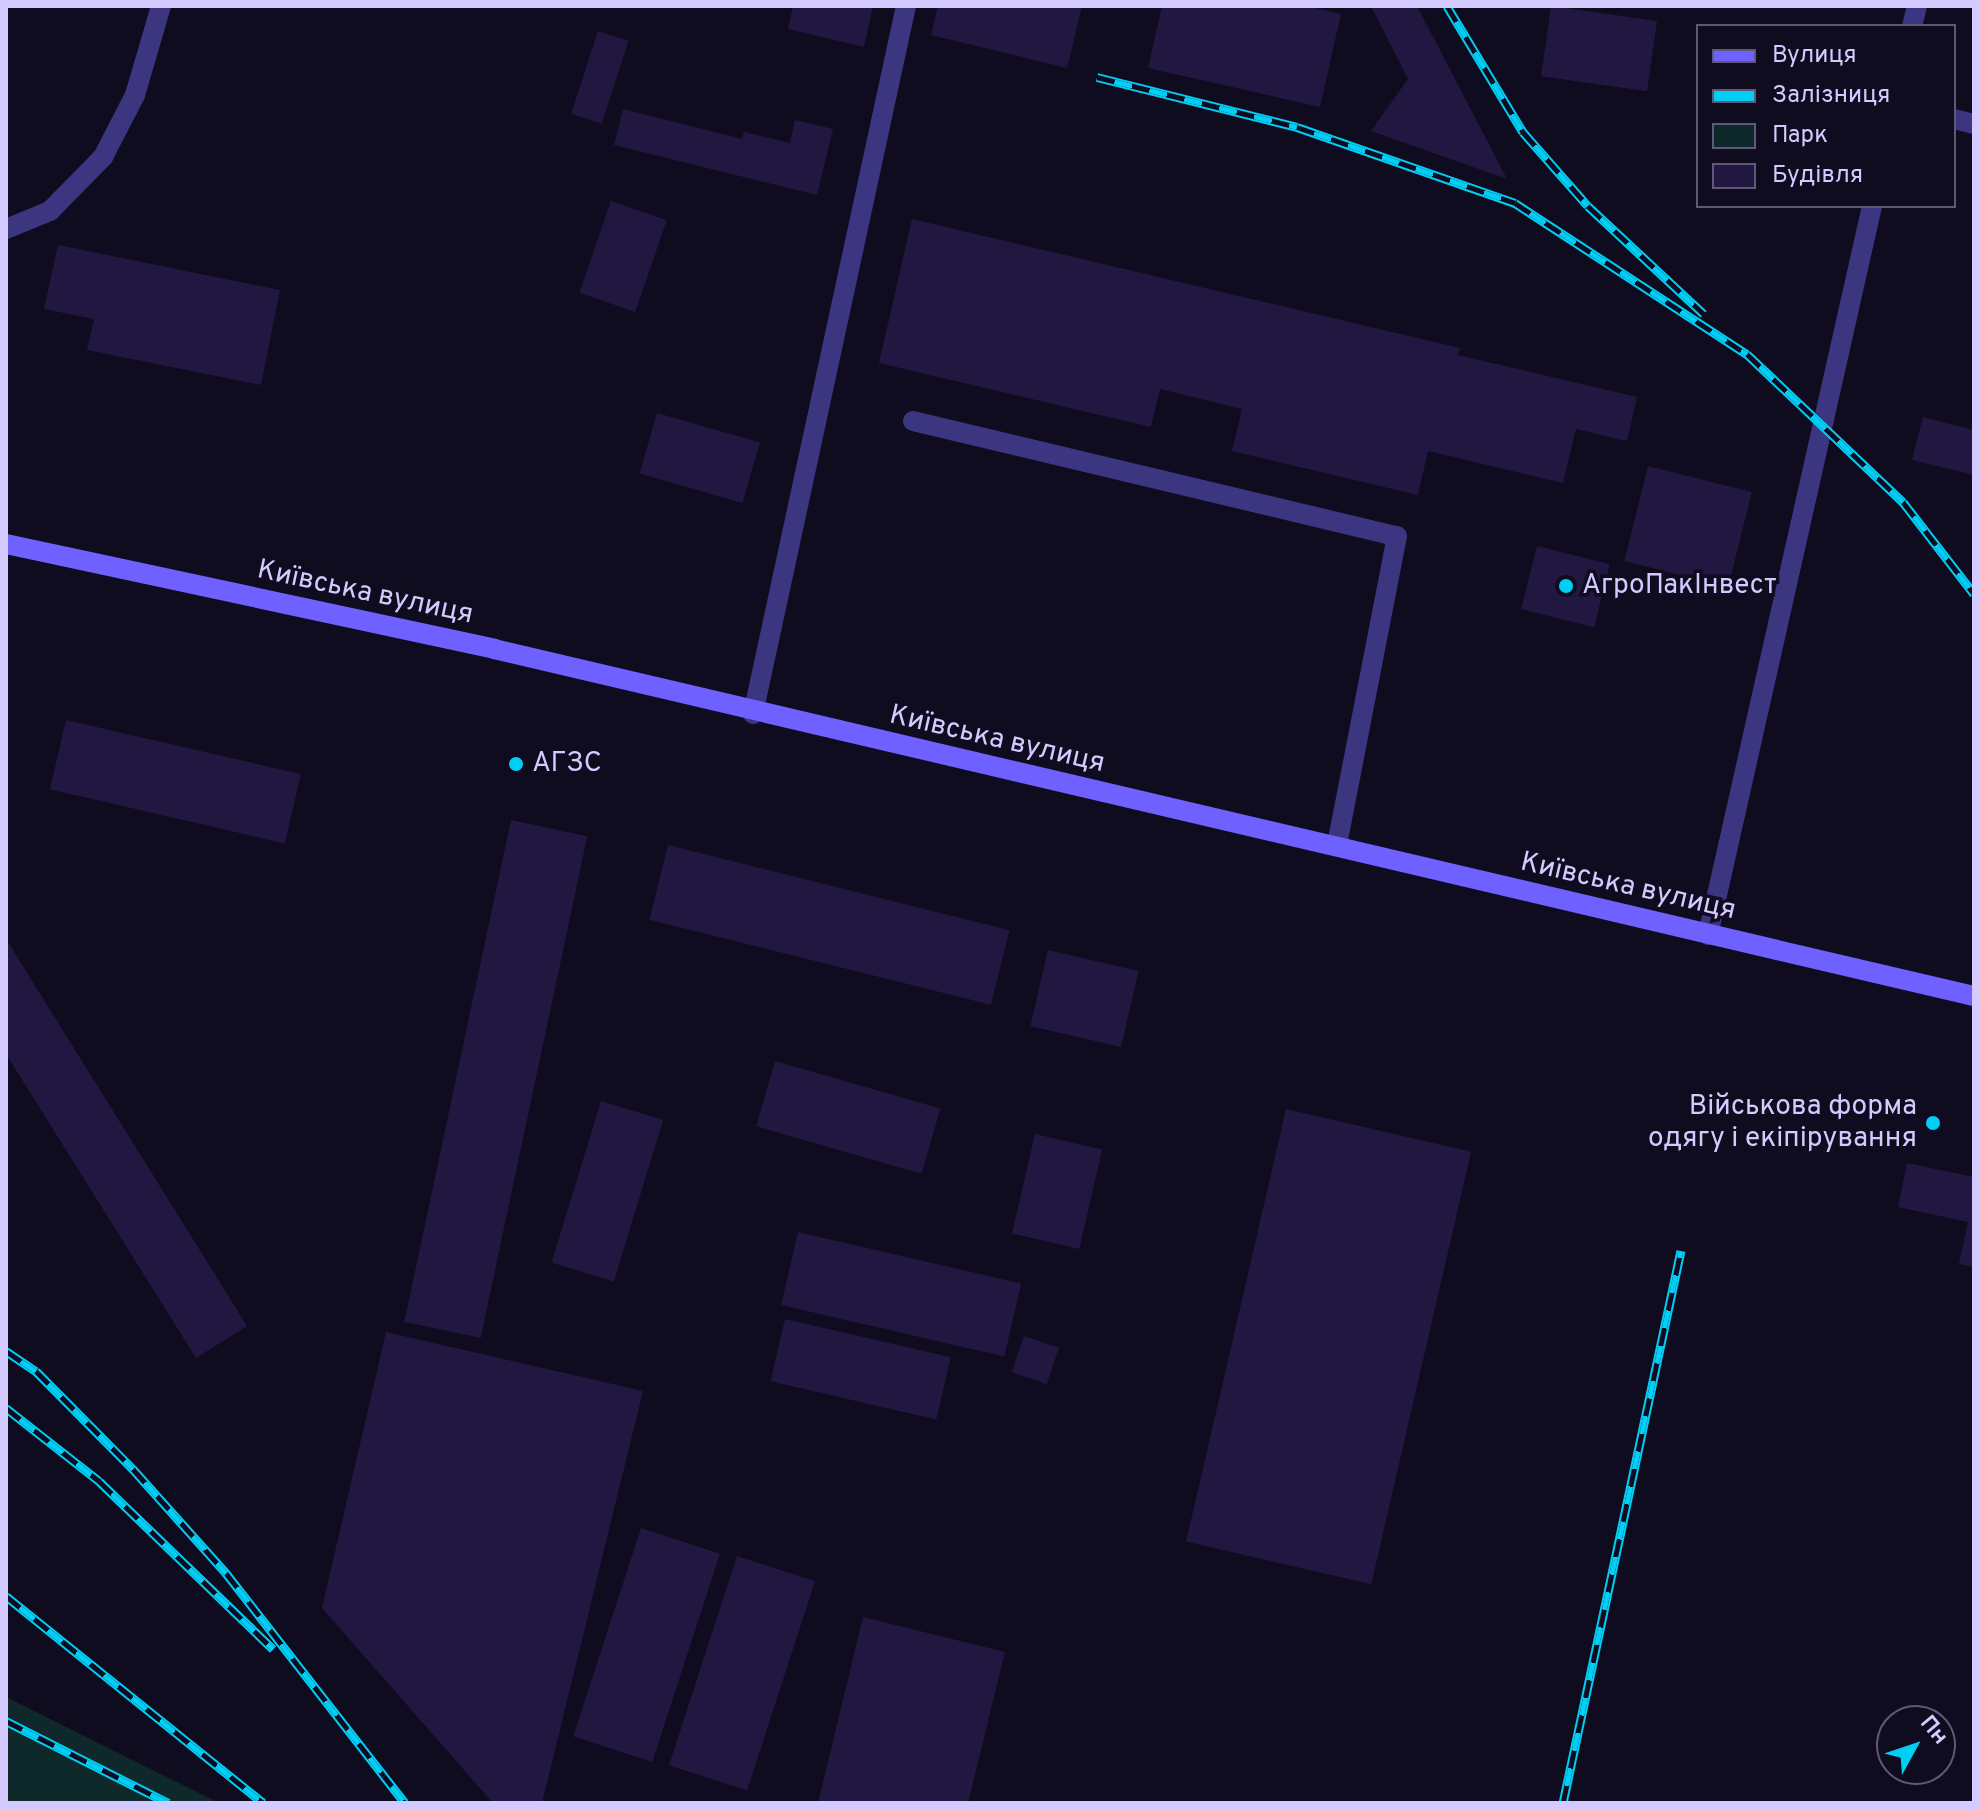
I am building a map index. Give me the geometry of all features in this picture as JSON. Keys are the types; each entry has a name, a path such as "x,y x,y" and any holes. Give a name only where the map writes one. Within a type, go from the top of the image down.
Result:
{"main road":[{"name":"Київська вулиця","path":"6,544 494,649 753,714 1337,846 1974,996"}],"street":[{"path":"6,229 50,211 103,157 135,95 161,6"},
{"path":"753,714 906,6"},
{"path":"1708,935 1872,208"},
{"path":"913,421 1397,536 1337,846"}],"green space":[{"path":"6,1697 219,1803 6,1803"}],"building":[{"path":"793,6 873,6 864,47 788,29"},
{"path":"938,6 1082,6 1067,68 931,35"},
{"path":"1162,6 1307,6 1341,14 1320,107 1148,68"},
{"path":"1371,6 1417,6 1507,179 1371,131 1408,79"},
{"path":"1551,6 1657,21 1647,91 1541,76"},
{"path":"598,31 628,41 602,124 571,114"},
{"path":"623,109 742,139 744,132 790,143 795,120 833,129 817,195 614,145"},
{"path":"611,201 667,220 635,312 579,293"},
{"path":"912,219 1460,348 1458,355 1637,397 1627,441 1576,429 1563,483 1428,451 1418,495 1232,451 1242,409 1160,389 1151,427 879,363"},
{"path":"58,245 280,290 261,385 87,350 94,319 44,309"},
{"path":"657,413 760,442 742,503 640,474"},
{"path":"1923,417 1974,430 1974,475 1912,460"},
{"path":"1648,466 1752,492 1728,587 1624,561"},
{"name":"АгроПакІнвест","path":"1537,546 1610,564 1594,627 1521,609"},
{"path":"66,720 301,774 285,843 50,789"},
{"path":"511,820 587,836 481,1338 404,1322"},
{"path":"668,845 1010,930 991,1005 649,920"},
{"path":"6,939 247,1326 196,1358 6,1054"},
{"path":"1048,950 1139,971 1121,1047 1030,1026"},
{"path":"775,1061 940,1108 922,1174 756,1126"},
{"path":"601,1101 663,1120 614,1282 552,1263"},
{"path":"1286,1109 1471,1152 1371,1584 1186,1542"},
{"path":"1035,1134 1102,1150 1079,1249 1012,1233"},
{"path":"1907,1163 1974,1177 1974,1267 1959,1264 1968,1222 1898,1207"},
{"path":"798,1232 1021,1284 1004,1357 781,1305"},
{"path":"785,1319 951,1357 936,1420 771,1381"},
{"path":"386,1332 643,1391 542,1803 493,1803 322,1608"},
{"path":"1024,1336 1059,1348 1047,1384 1012,1372"},
{"path":"641,1528 720,1554 652,1762 573,1736"},
{"path":"737,1556 815,1581 747,1791 669,1765"},
{"path":"863,1617 1005,1652 968,1803 818,1803"}],"railway":[{"path":"1447,6 1523,132 1588,206 1704,314"},
{"path":"1097,77 1297,127 1515,203 1747,354 1903,502 1974,594"},
{"path":"1563,1803 1681,1250"},
{"path":"6,1351 36,1371 133,1469 226,1573 405,1803"},
{"path":"6,1408 99,1481 273,1649"},
{"path":"6,1596 263,1803"},
{"path":"6,1721 168,1803"}],"place":[{"name":"АгроПакІнвест","path":"1566,586"},
{"name":"АГЗС","path":"516,764"},
{"name":"Військова форма одягу і екіпірування","path":"1933,1123"}]}
